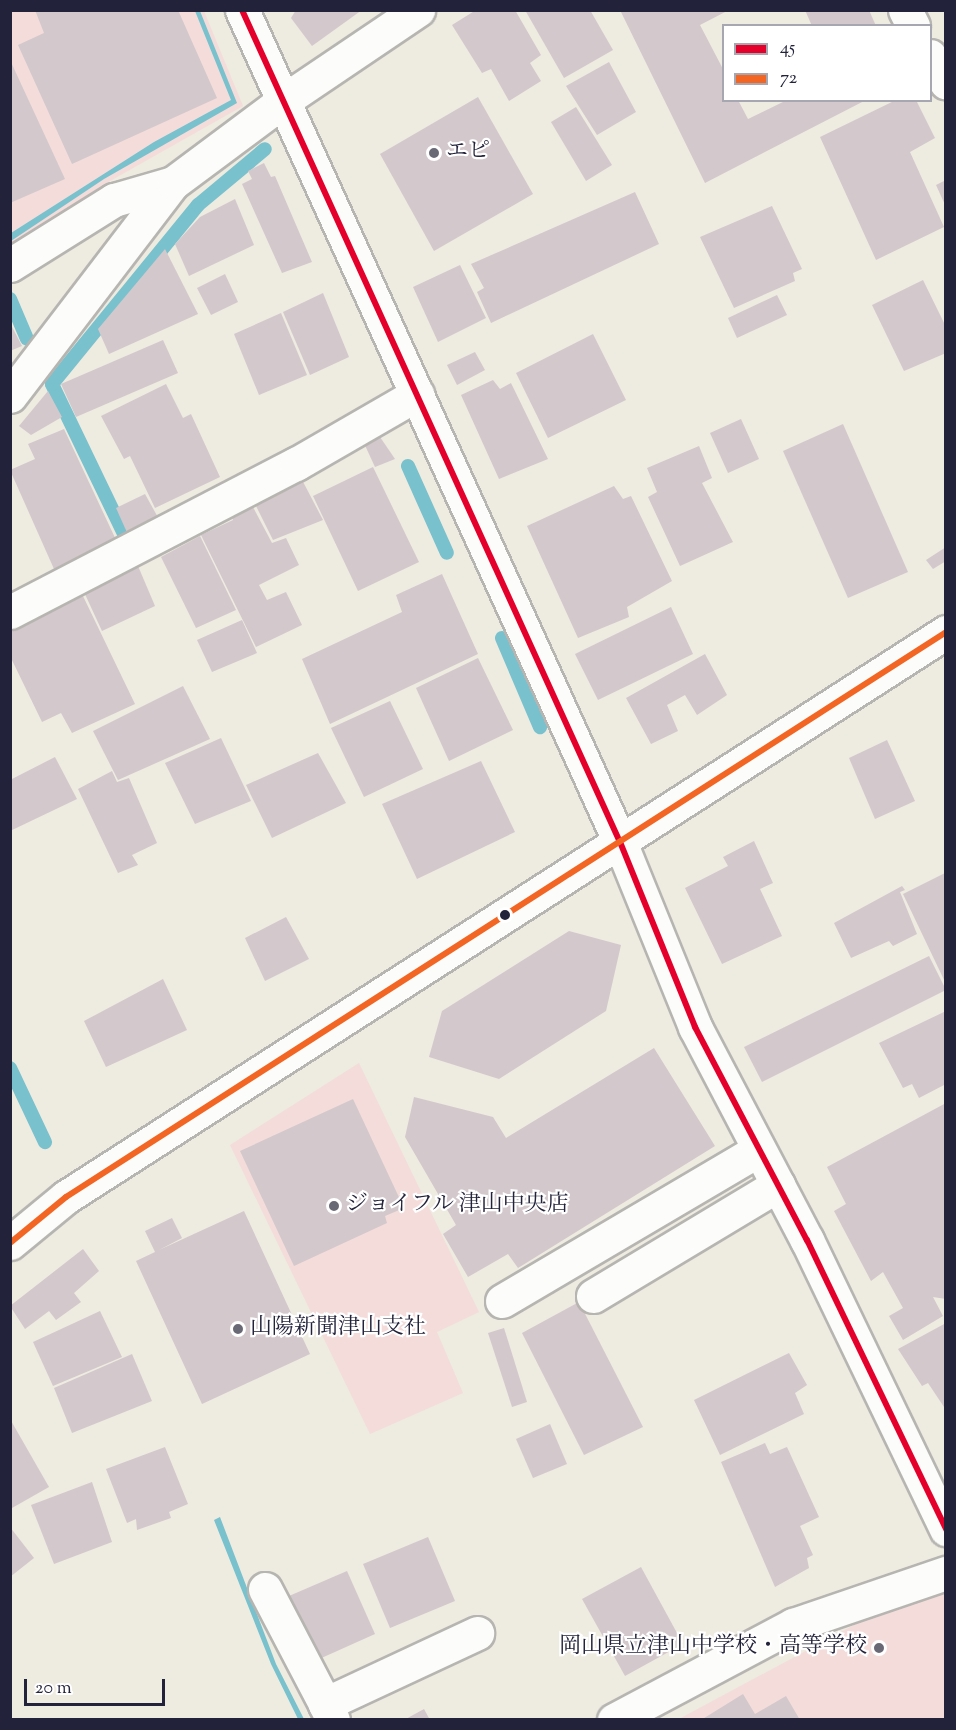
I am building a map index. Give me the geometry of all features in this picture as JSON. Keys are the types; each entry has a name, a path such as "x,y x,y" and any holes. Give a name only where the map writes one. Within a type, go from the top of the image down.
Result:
{"street":[{"path":"242,10 620,842 695,1027 778,1185 945,1530"},
{"path":"10,396 173,183 283,101 418,10"},
{"path":"905,10 912,24"},
{"path":"932,60 945,83"},
{"path":"10,265 114,200 173,183"},
{"path":"10,612 296,464 417,394"},
{"path":"10,1243 66,1197 945,632"},
{"path":"502,1301 758,1150"},
{"path":"593,1296 778,1185"},
{"path":"614,1719 793,1625 945,1573"},
{"path":"265,1589 329,1712 477,1633"}],"shaded area":[{"path":"11,11 204,11 243,106 103,185 11,246"},
{"path":"359,1063 479,1312 437,1332 463,1393 370,1434 230,1145"},
{"name":"岡山県立津山中学校・高等学校","path":"945,1576 945,1719 679,1719"}],"water":[{"path":"195,11 200,11 237,103 104,179 11,241 11,233 154,142 231,100"},
{"path":"220,1517 276,1664 304,1719 298,1719 271,1664 214,1520"}],"building":[{"path":"35,10 178,10 217,98 72,164 18,45 44,33"},
{"path":"296,10 362,10 312,46 291,18"},
{"path":"476,10 515,10 541,55 530,63 541,81 509,101 491,69 482,73 452,25"},
{"path":"525,10 590,10 613,50 564,78"},
{"path":"620,10 729,10 700,25 722,67 722,102 739,102 748,119 783,102 862,102 705,183"},
{"path":"805,10 869,10 875,24 811,24"},
{"path":"10,60 65,179 10,203"},
{"path":"609,62 636,112 597,135 566,86"},
{"path":"478,97 533,194 434,251 380,154"},
{"path":"892,102 917,102 935,138 910,152 944,227 876,260 820,137"},
{"path":"576,107 612,165 586,181 551,122"},
{"path":"264,163 271,177 275,176 312,262 282,273 242,184 252,179 248,171"},
{"path":"946,180 946,207 936,185"},
{"path":"635,192 659,244 491,323 477,292 484,288 471,264"},
{"path":"235,199 254,245 189,276 175,244 200,217"},
{"path":"772,206 802,269 793,273 795,281 734,308 700,237"},
{"path":"165,249 198,314 109,354 98,329"},
{"path":"460,265 486,318 438,342 413,287"},
{"path":"225,274 238,302 211,315 197,288"},
{"path":"923,280 946,327 946,353 904,371 872,305"},
{"path":"323,293 349,357 310,375 283,312"},
{"path":"777,295 787,315 737,338 728,318"},
{"path":"281,313 307,375 259,395 234,334"},
{"path":"10,323 22,346 10,351"},
{"path":"593,334 626,400 548,438 516,373"},
{"path":"163,340 178,373 76,417 61,384"},
{"path":"475,352 485,370 457,385 447,365"},
{"path":"493,380 500,389 511,383 548,459 499,479 461,395"},
{"path":"166,384 183,418 191,414 220,477 155,508 130,456 124,459 101,416"},
{"path":"48,391 62,417 31,435 19,426"},
{"path":"741,419 759,459 728,473 710,433"},
{"path":"843,424 908,572 848,598 783,451"},
{"path":"64,429 117,542 54,569 10,470 35,459 28,444"},
{"path":"378,434 395,459 375,467 363,441"},
{"path":"699,446 712,478 702,483 733,542 680,566 648,497 657,492 647,468"},
{"path":"373,467 419,562 358,591 313,496"},
{"path":"300,476 323,520 273,540 252,498"},
{"path":"614,486 623,499 631,496 672,581 627,607 629,617 578,638 527,526"},
{"path":"145,494 160,521 129,537 116,508"},
{"path":"241,506 244,511 253,507 272,543 286,538 299,565 259,585 267,600 286,592 302,625 256,647 201,535 233,520 231,511"},
{"path":"200,536 236,610 196,628 161,557"},
{"path":"946,547 946,561 933,569 926,560"},
{"path":"138,566 155,606 102,631 84,592"},
{"path":"442,574 478,654 330,724 302,659 402,612 396,595"},
{"path":"82,594 135,704 72,733 61,713 42,722 10,656 10,628"},
{"path":"671,607 693,654 598,700 575,654"},
{"path":"242,620 257,653 212,672 197,640"},
{"path":"705,654 727,695 697,715 685,695 667,705 678,731 651,744 626,698"},
{"path":"478,658 513,730 449,761 416,688"},
{"path":"183,686 210,739 118,780 93,731"},
{"path":"390,701 423,769 364,797 331,728"},
{"path":"221,738 251,801 195,824 165,763"},
{"path":"887,740 915,801 875,819 849,758"},
{"path":"318,753 346,803 272,838 246,785"},
{"path":"55,757 77,799 10,831 10,780"},
{"path":"481,761 515,832 417,879 382,804"},
{"path":"112,771 117,782 129,778 157,843 132,855 138,865 118,873 78,789"},
{"path":"754,841 773,883 760,889 782,936 722,964 685,888 728,866 723,857"},
{"path":"946,874 946,984 903,894"},
{"path":"902,886 905,890 900,892 917,934 893,946 889,941 851,958 834,923"},
{"path":"286,917 309,959 265,981 245,938"},
{"path":"569,931 621,945 606,1011 499,1079 429,1057 442,1011"},
{"path":"929,956 946,990 762,1082 744,1047"},
{"path":"163,979 187,1030 106,1067 84,1021"},
{"path":"946,1011 946,1084 919,1098 912,1084 903,1088 879,1043"},
{"path":"654,1048 715,1146 518,1268 508,1254 468,1277 443,1234 456,1225 405,1137 414,1097 493,1117 506,1138"},
{"path":"353,1099 404,1208 385,1216 387,1223 294,1266 240,1151"},
{"path":"946,1103 946,1299 933,1297 943,1316 903,1340 889,1316 903,1308 883,1272 871,1281 834,1211 846,1204 827,1167"},
{"path":"244,1211 310,1354 202,1404 136,1261 155,1252 145,1231 172,1218 182,1238 159,1250"},
{"path":"83,1249 99,1271 74,1293 81,1302 56,1320 49,1311 25,1329 10,1306"},
{"path":"579,1302 643,1427 584,1455 522,1333"},
{"path":"100,1311 122,1357 53,1386 33,1342"},
{"path":"946,1323 946,1410 928,1383 922,1386 898,1349"},
{"path":"504,1328 527,1402 512,1407 488,1333"},
{"path":"789,1353 807,1385 795,1393 804,1414 720,1455 694,1400"},
{"path":"132,1354 152,1401 72,1433 54,1388"},
{"path":"10,1419 49,1487 12,1508 10,1504"},
{"path":"550,1424 567,1464 533,1478 516,1439"},
{"path":"765,1443 770,1454 787,1447 819,1517 800,1526 813,1555 807,1558 809,1568 775,1587 721,1462"},
{"path":"165,1447 188,1504 169,1512 171,1518 137,1530 136,1519 127,1523 106,1469"},
{"path":"92,1482 112,1542 54,1564 31,1505"},
{"path":"10,1527 34,1558 10,1577"},
{"path":"428,1537 455,1601 390,1628 363,1564"},
{"path":"641,1567 683,1644 625,1676 582,1599"},
{"path":"347,1571 375,1634 317,1660 289,1596"},
{"path":"743,1694 755,1714 786,1696 800,1720 701,1720"},
{"path":"424,1709 430,1720 404,1720"}],"waterway":[{"path":"127,540 52,384 198,205 265,149"},
{"path":"10,299 27,339"},
{"path":"408,466 447,553"},
{"path":"502,638 540,727"},
{"path":"10,1068 45,1142"}],"transit line":[{"name":"45","path":"242,10 620,842 695,1027 807,1240 946,1529"},
{"name":"72","path":"10,1243 66,1197 946,632"}],"place":[{"name":"エピ","path":"434,153"},
{"name":"ジョイフル 津山中央店","path":"334,1206"},
{"name":"山陽新聞津山支社","path":"238,1329"},
{"name":"岡山県立津山中学校・高等学校","path":"879,1648"}]}
